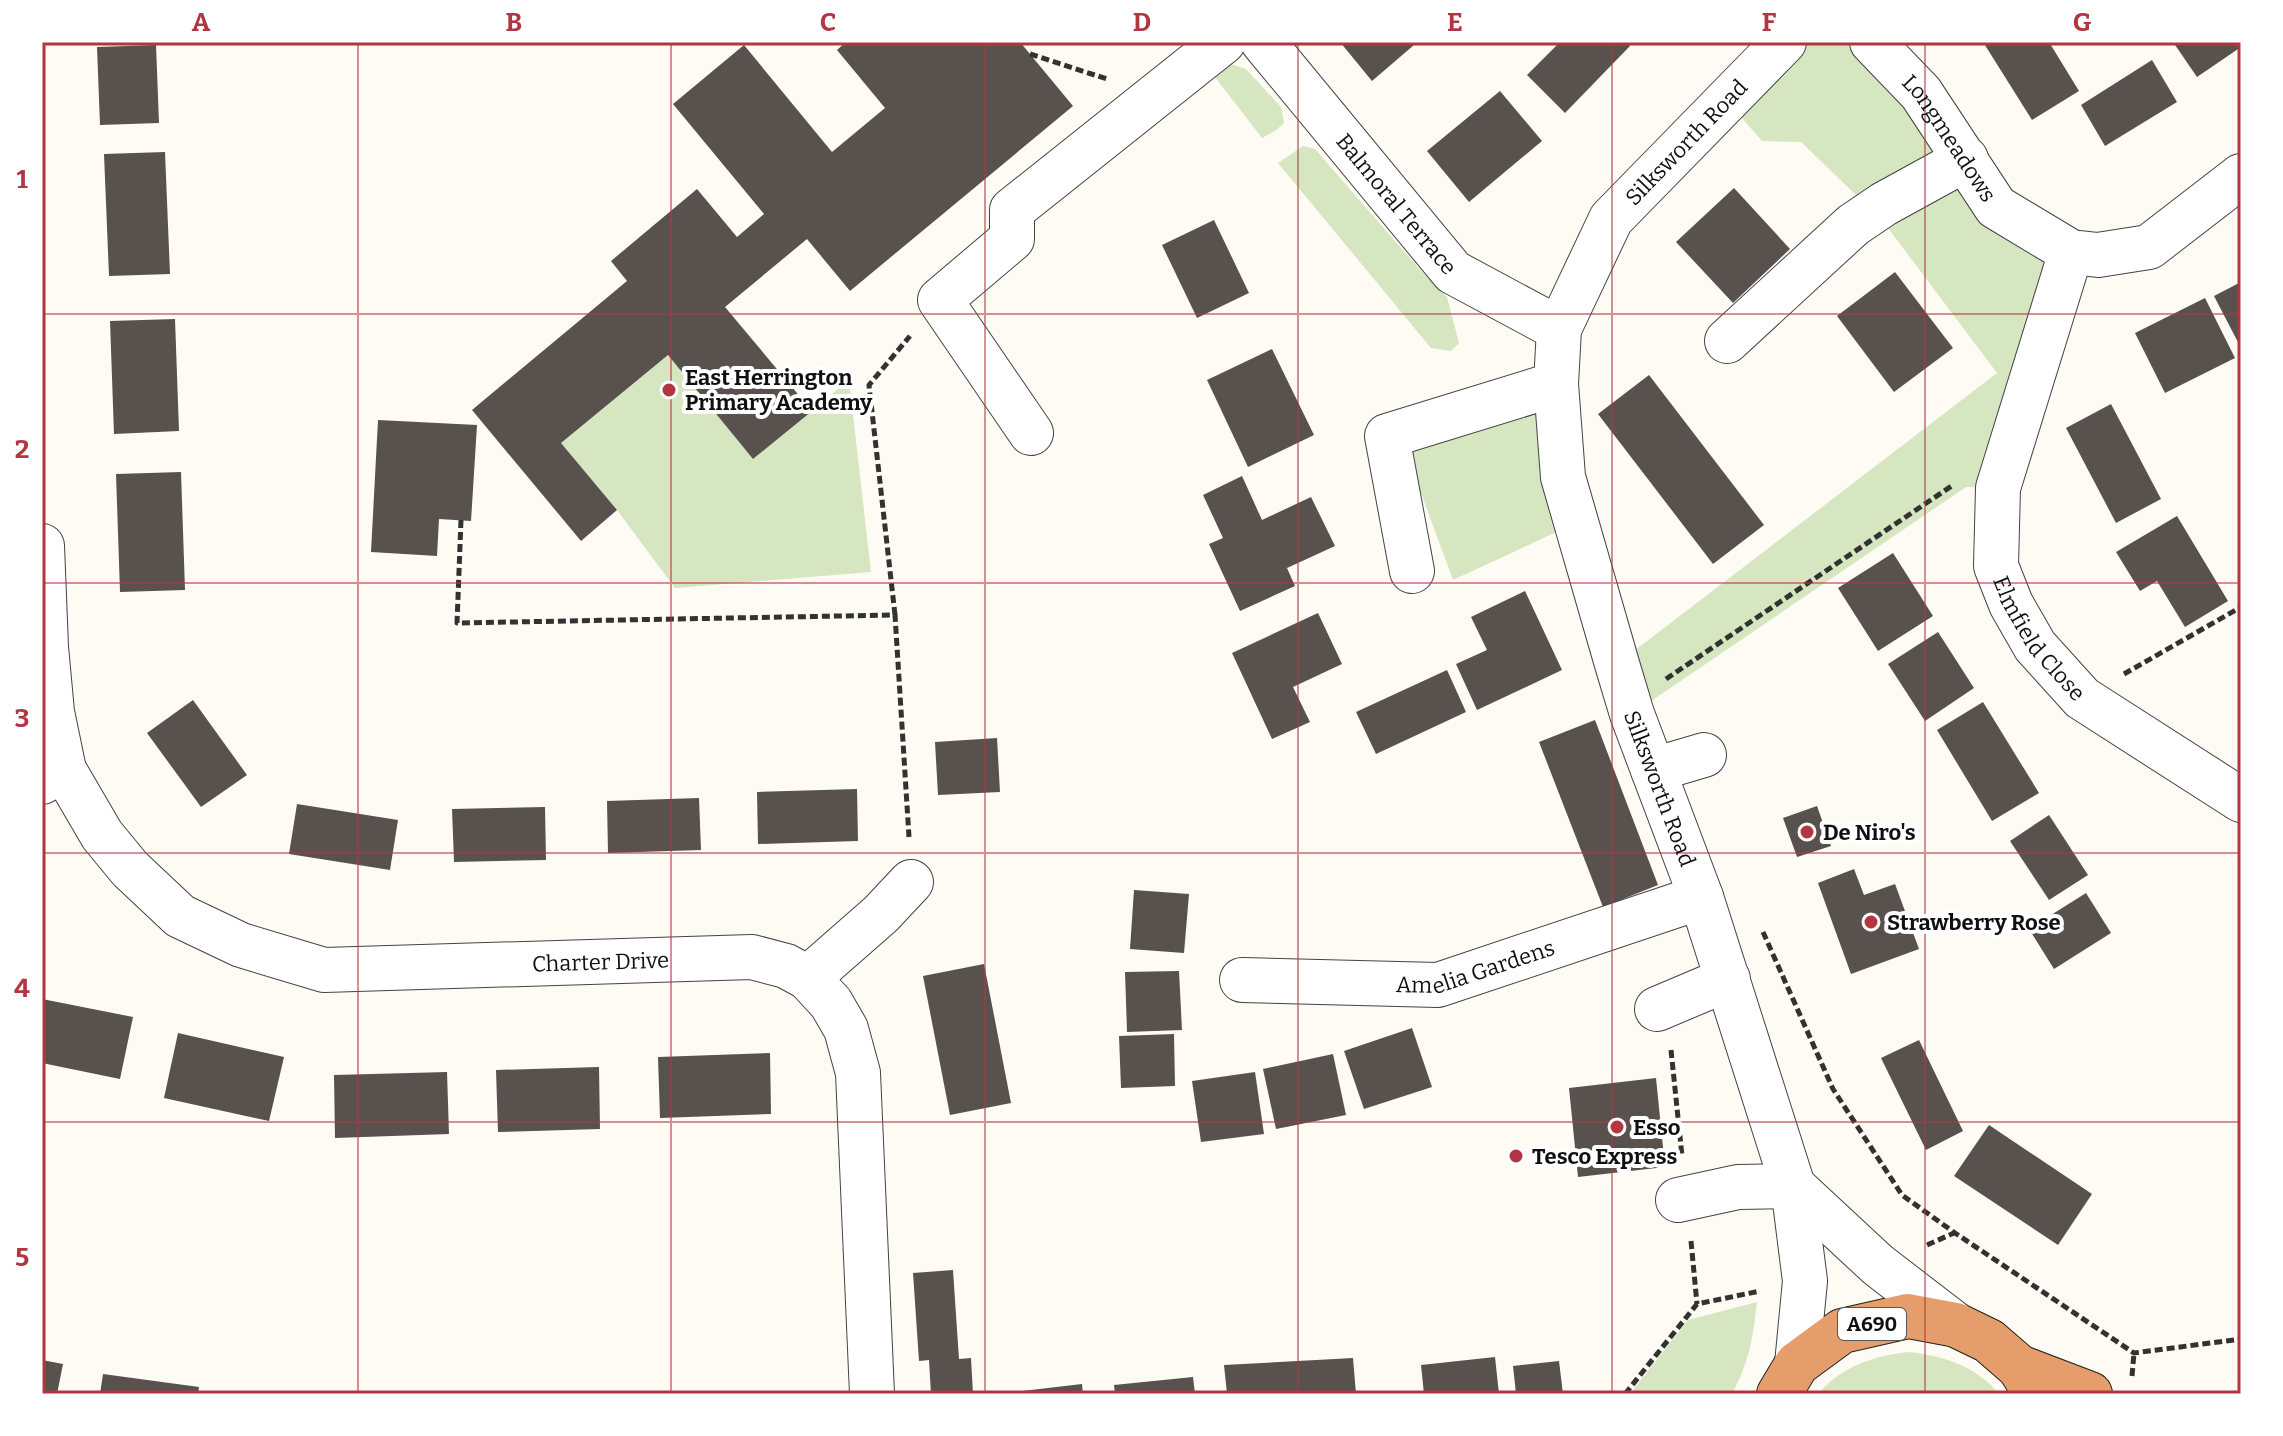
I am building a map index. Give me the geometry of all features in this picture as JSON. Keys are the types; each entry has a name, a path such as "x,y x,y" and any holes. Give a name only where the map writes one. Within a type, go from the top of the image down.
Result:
{"highway":[{"name":"A690","path":"1788,1379 1842,1331 1908,1316 1956,1325 1989,1341 2028,1380 2090,1394"}],"street":[{"path":"1031,433 940,300 1012,239 1012,210 1223,42"},
{"name":"Balmoral Terrace","path":"1263,42 1453,272 1559,329"},
{"name":"Silksworth Road","path":"1784,42 1611,219 1559,329 1556,384 1563,477 1629,705 1701,897 1793,1186 1805,1281 1788,1379"},
{"name":"Longmeadows","path":"1872,42 1921,93 1996,207 2071,252 2098,255 2149,247 2241,176"},
{"path":"1727,341 1853,225 1884,204 1966,159"},
{"name":"Elmfield Close","path":"2071,252 1998,488 1996,566 2011,604 2035,646 2082,698 2241,800"},
{"path":"1412,571 1387,436 1556,384"},
{"name":"Charter Drive","path":"42,546 53,776 130,869 180,916 241,945 324,970 752,957 786,966 808,978 831,1003 846,1029 858,1073 872,1394"},
{"path":"1653,770 1704,755"},
{"path":"808,978 881,914 911,882"},
{"name":"Amelia Gardens","path":"1242,980 1438,985 1701,897"},
{"path":"1662,1007 1728,979"},
{"path":"1682,1199 1738,1187 1793,1186"},
{"name":"Silksworth Road","path":"1793,1186 1878,1265 1956,1325"}],"path":[{"path":"1030,54 1157,96"},
{"path":"911,882 895,615 869,385 940,300"},
{"path":"1629,705 1960,480 1998,488"},
{"path":"461,520 457,623 895,615"},
{"path":"2082,698 2241,607"},
{"path":"1701,897 1759,924 1833,1089 1902,1195 2134,1353 2241,1339"},
{"path":"1662,1007 1682,1199 1697,1304"}],"green space":[{"path":"1784,42 1872,42 1966,159 2071,252 1998,488 1966,487 1632,714 1617,664 1997,373 1885,224 1884,204 1856,195 1801,142 1762,141 1727,101"},
{"path":"1231,64 1246,69 1281,107 1284,123 1262,138 1211,72"},
{"path":"1303,146 1315,149 1447,297 1459,343 1451,351 1431,348 1278,163"},
{"path":"668,355 753,459 849,380 871,572 675,588 617,510 561,443"},
{"path":"1556,384 1576,523 1453,580 1407,455"},
{"path":"1757,1302 1749,1350 1732,1394 1630,1394 1688,1320"},
{"path":"1909,1352 1935,1356 1970,1369 1999,1394 1818,1394 1848,1369 1883,1356"}],"building":[{"path":"846,42 1020,42 1073,106 850,291 807,239 725,307 812,411 753,459 668,355 561,443 617,510 581,541 472,410 627,281 611,261 697,189 737,237 764,214 673,104 744,45 832,152 885,108 837,50"},
{"path":"1340,42 1412,42 1414,45 1372,81"},
{"path":"1560,42 1626,42 1630,46 1565,113 1527,75"},
{"path":"1983,42 2049,42 2079,91 2032,120"},
{"path":"2173,42 2241,42 2241,47 2197,77"},
{"path":"156,45 159,123 100,125 97,47"},
{"path":"2152,60 2177,102 2105,146 2081,105"},
{"path":"1500,91 1542,141 1469,202 1427,151"},
{"path":"165,152 170,274 109,276 104,154"},
{"path":"1734,188 1790,249 1733,303 1676,242"},
{"path":"1214,220 1249,293 1197,318 1162,245"},
{"path":"1895,272 1953,348 1894,392 1837,316"},
{"path":"2241,282 2241,348 2214,296"},
{"path":"2205,298 2235,358 2165,393 2135,333"},
{"path":"175,319 179,431 114,434 110,321"},
{"path":"1272,349 1314,435 1248,467 1207,380"},
{"path":"1649,375 1764,525 1713,564 1598,414"},
{"path":"2111,404 2161,499 2116,523 2066,428"},
{"path":"378,420 477,425 471,521 439,519 437,556 371,552"},
{"path":"181,472 185,590 120,592 116,474"},
{"path":"1242,476 1262,520 1311,497 1335,546 1287,568 1295,586 1240,611 1209,544 1223,538 1203,495"},
{"path":"2177,516 2228,601 2185,627 2157,581 2140,591 2116,552"},
{"path":"1893,553 1933,616 1878,651 1838,588"},
{"path":"1525,591 1562,670 1477,710 1456,664 1487,650 1471,617"},
{"path":"1318,613 1342,664 1293,687 1310,722 1272,739 1232,653"},
{"path":"1938,632 1974,688 1925,721 1888,664"},
{"path":"1447,670 1466,712 1376,754 1356,712"},
{"path":"193,700 247,775 201,807 147,733"},
{"path":"1983,702 2039,793 1992,821 1937,730"},
{"path":"1595,720 1658,885 1603,907 1539,742"},
{"path":"997,738 1000,792 938,795 935,742"},
{"path":"857,789 858,841 758,844 757,792"},
{"path":"699,798 701,850 608,853 607,801"},
{"path":"297,804 398,820 390,870 289,854"},
{"name":"De Niro's","path":"1817,806 1831,846 1797,857 1783,818"},
{"path":"545,807 546,860 454,862 452,809"},
{"path":"2049,815 2088,875 2049,900 2010,841"},
{"name":"Strawberry Rose","path":"1854,869 1864,895 1895,884 1919,949 1851,974 1818,883"},
{"path":"1134,890 1189,894 1184,953 1130,949"},
{"path":"2086,893 2111,933 2054,969 2029,929"},
{"path":"984,964 1011,1103 950,1115 923,976"},
{"path":"1179,971 1182,1030 1127,1032 1125,972"},
{"path":"42,999 133,1017 120,1079 42,1063"},
{"path":"1412,1028 1432,1087 1364,1109 1344,1051"},
{"path":"178,1033 284,1057 269,1121 164,1098"},
{"path":"1174,1034 1175,1086 1121,1088 1119,1036"},
{"path":"1919,1040 1963,1131 1926,1150 1881,1058"},
{"path":"770,1053 771,1114 660,1118 658,1057"},
{"path":"1333,1054 1346,1115 1276,1129 1263,1069"},
{"path":"599,1067 600,1129 498,1132 496,1070"},
{"path":"447,1072 449,1134 335,1138 334,1075"},
{"path":"1255,1072 1264,1134 1201,1142 1192,1081"},
{"name":"Esso","path":"1656,1078 1665,1167 1578,1177 1569,1088"},
{"path":"1989,1125 2092,1194 2058,1245 1954,1176"},
{"path":"953,1270 959,1359 971,1358 973,1394 931,1394 929,1360 919,1361 913,1273"},
{"path":"1495,1357 1499,1394 1424,1394 1421,1365"},
{"path":"1353,1358 1356,1394 1227,1394 1224,1365"},
{"path":"42,1360 63,1364 57,1394 42,1394"},
{"path":"1559,1361 1563,1394 1516,1394 1513,1366"},
{"path":"103,1374 199,1387 198,1394 100,1394"},
{"path":"1193,1377 1195,1394 1115,1394 1114,1385"},
{"path":"1082,1384 1083,1394 1013,1394 1013,1392"}],"place":[{"name":"East Herrington Primary Academy","path":"669,390"},
{"name":"De Niro's","path":"1807,832"},
{"name":"Strawberry Rose","path":"1871,922"},
{"name":"Esso","path":"1617,1127"},
{"name":"Tesco Express","path":"1516,1156"}]}
